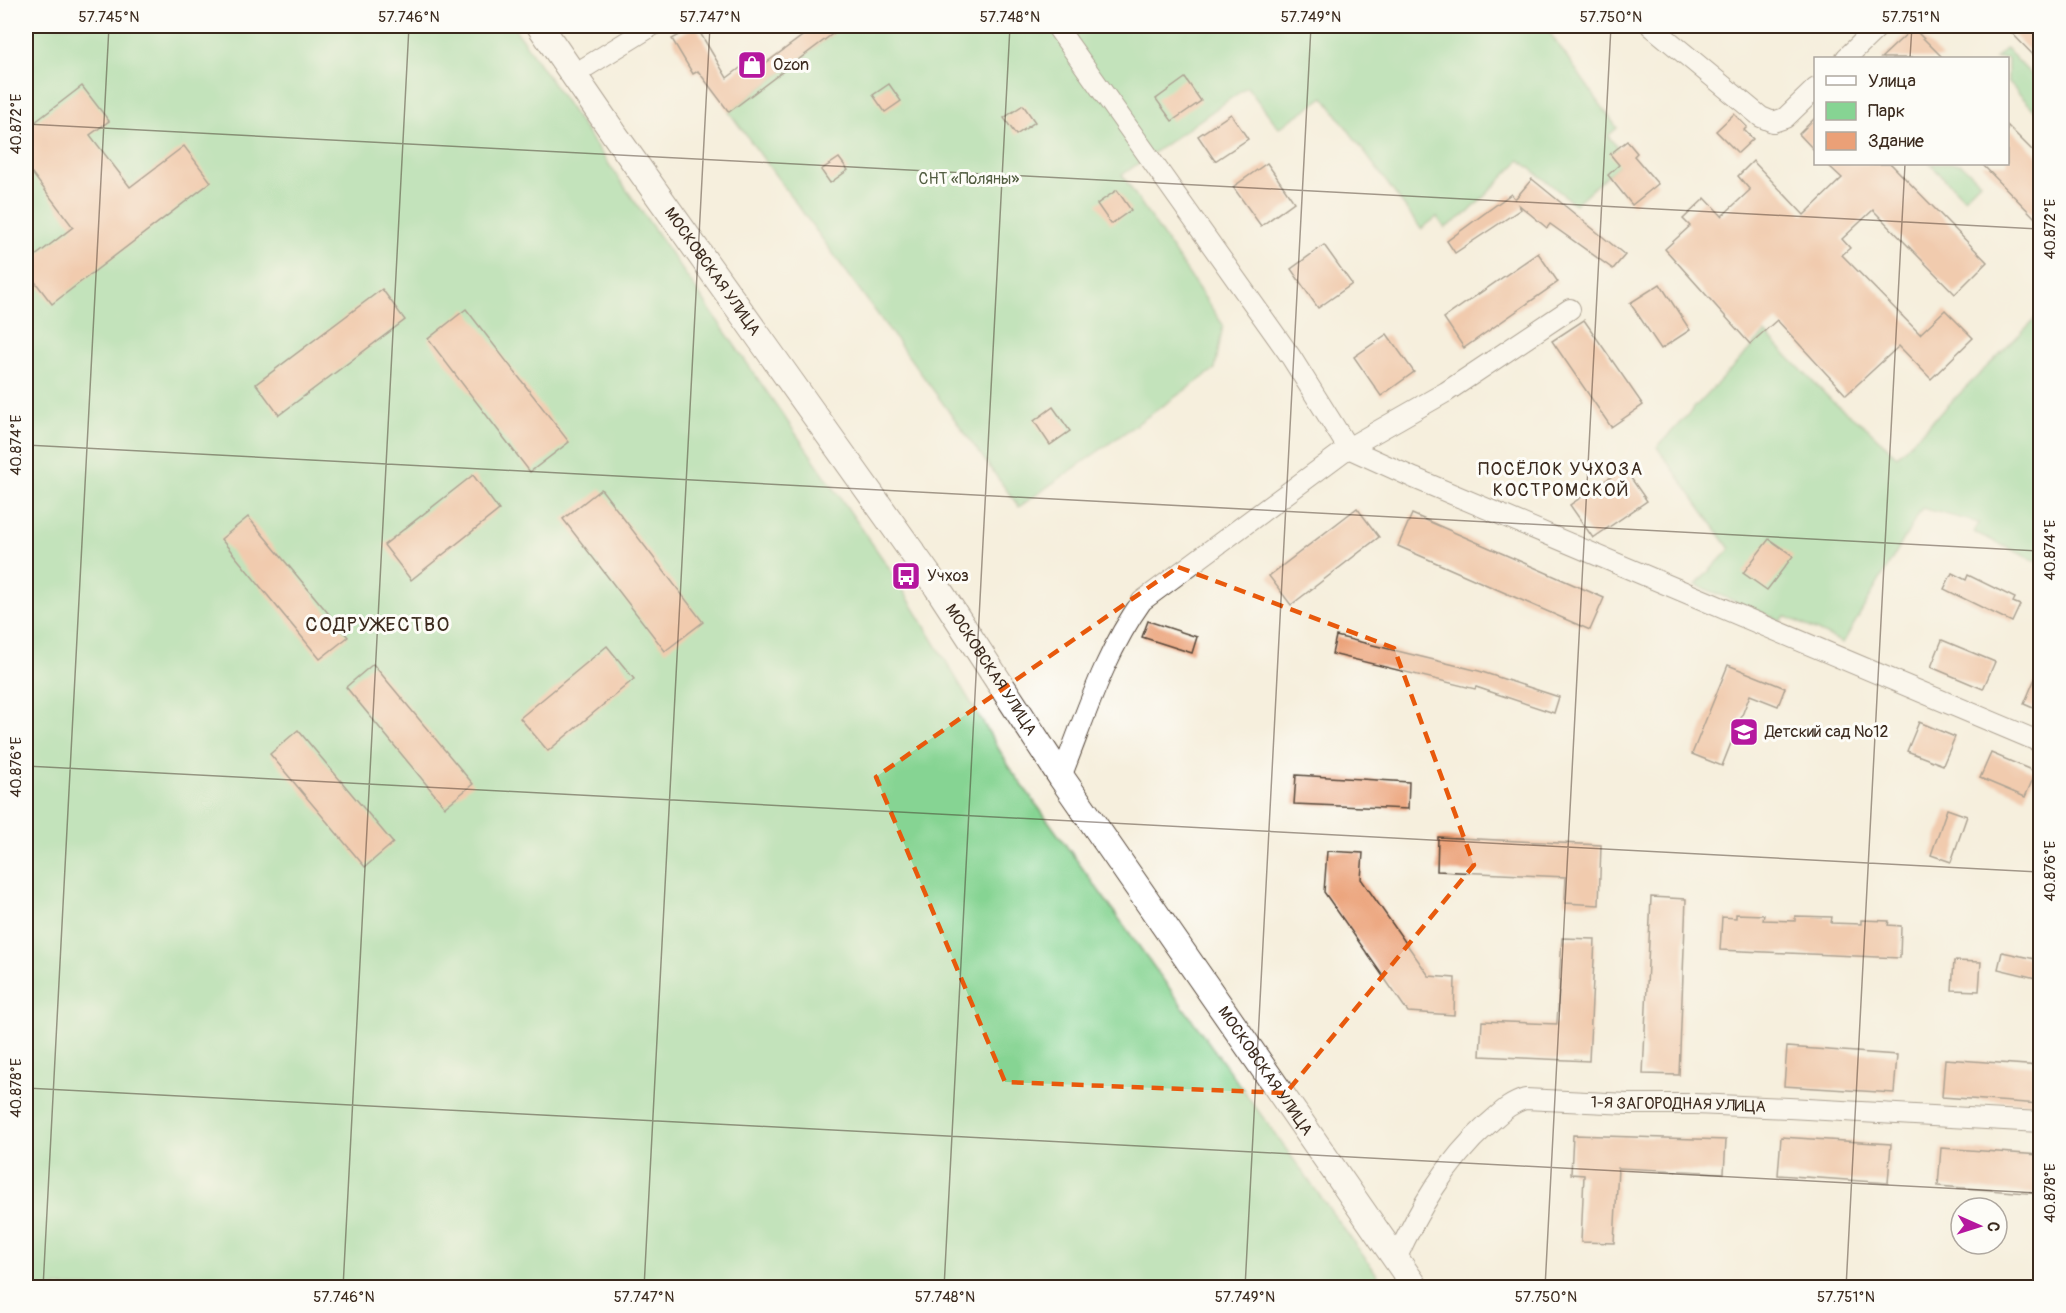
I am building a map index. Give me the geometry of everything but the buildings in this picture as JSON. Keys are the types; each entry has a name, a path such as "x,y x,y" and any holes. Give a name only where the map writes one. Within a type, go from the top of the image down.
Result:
{"main road":[{"name":"МОСКОВСКАЯ УЛИЦА","path":"540,26 937,587 1061,777 1416,1287"}],"street":[{"path":"573,75 652,26"},
{"path":"1056,26 1291,357 1348,448 1414,478 2040,742"},
{"path":"1651,26 1761,117 1773,122 1785,118 1814,89"},
{"path":"1847,57 1880,26"},
{"path":"1061,777 1110,652 1125,625 1142,602 1348,448 1446,392 1570,309"},
{"name":"1-Я ЗАГОРОДНАЯ УЛИЦА","path":"1396,1259 1424,1204 1455,1158 1512,1103 1525,1098 1628,1104 1780,1107 2040,1122"}],"highlighted area":[{"path":"1178,567 1394,648 1474,865 1286,1093 1005,1082 876,777"}],"green space":[{"path":"26,26 513,26 894,575 1012,771 1386,1287 26,1287"},
{"name":"СНТ «Поляны»","path":"843,26 1545,26 1617,128 1608,136 1618,148 1619,165 1575,204 1520,160 1468,213 1445,228 1437,217 1421,229 1324,97 1279,128 1247,87 1122,175 1223,325 1215,369 1019,507 729,112"},
{"path":"2006,48 2040,84 2039,115 2009,83 2009,57 1996,57"},
{"path":"1931,165 1962,165 1980,182 1964,198"},
{"path":"2040,314 2040,563 1974,532 1979,523 1922,508 1843,643 1785,616 1781,621 1696,585 1730,549 1657,447 1765,333 1832,401 1866,427 1897,456"}],"place":[{"name":"Ozon","path":"752,65"},
{"name":"Учхоз","path":"906,576"},
{"name":"Детский сад №12","path":"1744,732"}],"district":[{"name":"ПОСЁЛОК УЧХОЗА КОСТРОМСКОЙ","path":"1561,479"},
{"name":"СОДРУЖЕСТВО","path":"378,624"}]}
